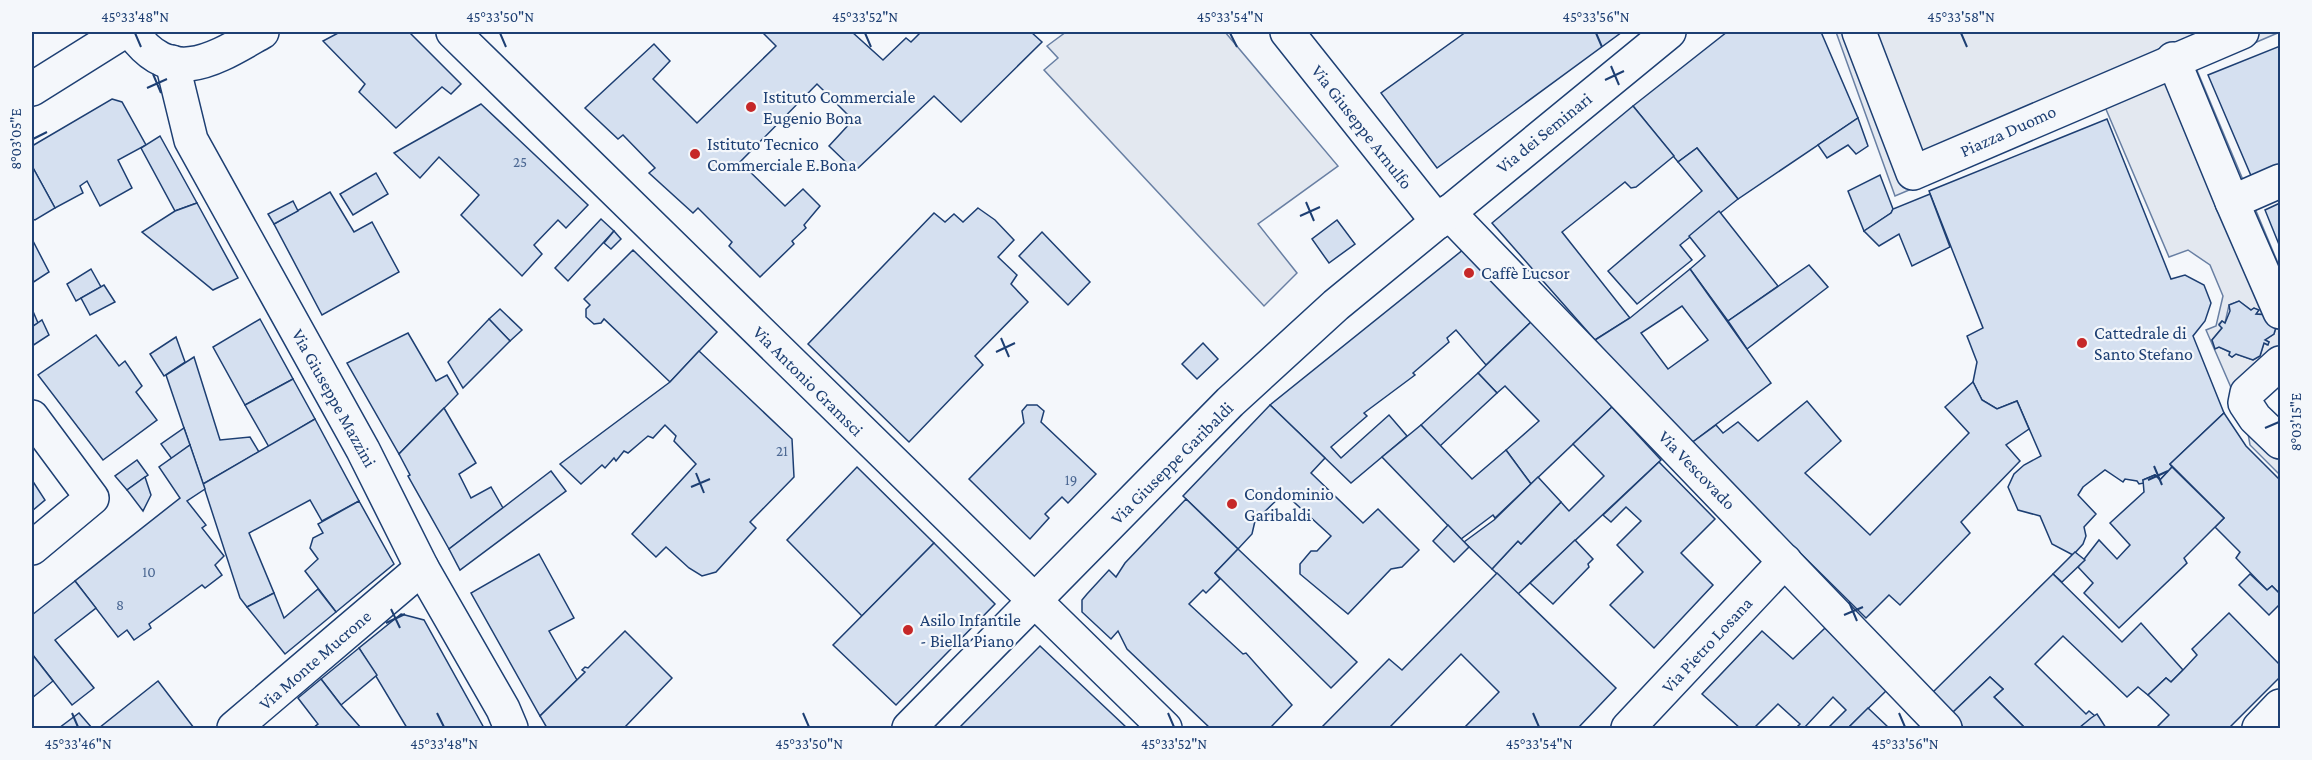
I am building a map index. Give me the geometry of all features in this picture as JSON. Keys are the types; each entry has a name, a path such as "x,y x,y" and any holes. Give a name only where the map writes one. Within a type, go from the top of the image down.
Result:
{"street":[{"path":"32,89 123,32"},
{"path":"132,32 140,43 155,55 172,62 194,64 214,59 262,32"},
{"name":"Via Antonio Gramsci","path":"453,32 1165,729"},
{"name":"Via Giuseppe Arnulfo","path":"1287,32 1443,217"},
{"name":"Via dei Seminari","path":"1443,217 1669,32"},
{"name":"Piazza Duomo","path":"1859,32 1913,173 2173,59 2242,32"},
{"path":"2173,59 2280,312"},
{"name":"Via Giuseppe Mazzini","path":"172,62 191,140 363,450 422,568 503,709 511,729"},
{"path":"2232,202 2280,181"},
{"name":"Via Giuseppe Garibaldi","path":"909,729 1230,402 1336,305 1443,217"},
{"name":"Via Vescovado","path":"1443,217 1785,561 1945,729"},
{"path":"2280,363 2247,393 2245,403 2255,418 2280,442"},
{"path":"32,417 92,498 32,548"},
{"name":"Via Pietro Losana","path":"1628,729 1785,561"},
{"name":"Via Monte Mucrone","path":"234,729 422,568"},
{"path":"2259,729 2280,706"}],"shaded area":[{"path":"1066,32 1225,32 1338,166 1258,224 1297,273 1264,306 1044,70 1058,58 1047,46"},
{"path":"1836,32 2280,32 2196,68 2280,268 2280,375 2251,401 2280,428 2280,475 2250,445 2246,422 2206,330 2216,326 2223,296 2210,265 2188,250 2169,257 2105,107 1895,196","holes":["2239,301 2251,310 2254,308 2258,310 2256,314 2270,315 2276,327 2274,334 2265,340 2269,342 2267,345 2264,343 2260,356 2253,360 2236,354 2232,357 2229,355 2230,352 2219,347 2215,348 2212,340 2222,328 2219,324 2222,321 2225,323 2229,305"]}],"building":[{"path":"340,32 409,32 461,84 451,94 442,87 396,128 359,92 365,84 323,41"},
{"name":"Istituto Tecnico Commerciale E.Bona","path":"762,32 852,32 883,60 906,38 911,42 921,32 1031,32 1042,42 961,122 934,96 855,171 829,146 853,120 817,84 740,162 785,206 803,189 820,206 804,225 806,228 792,241 794,244 760,277 729,246 732,242 698,208 693,213 649,173 655,168 623,135 618,139 585,108 654,44 670,61 653,79 697,123 776,46"},
{"path":"1466,32 1622,32 1437,168 1381,93"},
{"path":"1727,32 1821,32 1858,118 1738,199 1697,148 1678,162 1633,106"},
{"path":"2280,46 2280,165 2252,178 2208,75"},
{"path":"112,99 122,102 146,145 118,160 132,188 100,206 87,181 80,186 83,193 55,208 32,166 32,146"},
{"path":"481,104 588,205 566,228 558,220 534,245 542,254 522,276 461,215 479,195 439,157 420,178 394,153"},
{"path":"1633,106 1674,156 1636,187 1631,188 1625,182 1562,232 1630,318 1595,340 1492,223"},
{"path":"1858,118 1868,146 1856,154 1848,145 1827,158 1818,145"},
{"name":"Cattedrale di Santo Stefano","path":"2107,119 2171,279 2185,275 2204,285 2211,303 2205,321 2193,336 2224,413 2170,464 2172,467 2160,480 2155,475 2143,480 2144,483 2139,484 2137,481 2125,479 2123,482 2105,470 2083,487 2078,495 2096,514 2084,527 2086,536 2083,544 2073,555 2052,544 2040,516 2018,510 2008,487 2014,474 2024,465 2041,456 2017,401 1997,409 1982,400 1973,382 1977,362 1967,336 1983,328 1929,191"},
{"path":"160,136 197,203 175,211 141,148"},
{"path":"1697,148 1738,199 1680,245 1692,260 1637,304 1608,271 1702,191 1678,162"},
{"path":"32,166 55,208 35,220 32,219"},
{"path":"376,173 388,194 353,215 340,194"},
{"path":"1880,175 1893,209 1891,213 1864,231 1848,191"},
{"path":"330,192 354,232 372,222 399,272 322,315 274,224"},
{"path":"1930,194 1950,247 1912,266 1899,234 1879,246 1864,231 1891,213 1893,209"},
{"path":"293,201 298,211 274,224 268,214"},
{"path":"197,203 238,278 213,290 142,232 175,211"},
{"path":"2280,203 2280,247 2265,210"},
{"path":"978,208 995,220 1014,240 998,257 1017,275 1011,284 1028,302 975,356 983,365 909,442 808,344 934,213 945,222 954,214 963,222"},
{"path":"1719,211 1778,286 1728,321 1690,269 1705,256 1689,236"},
{"path":"601,219 614,231 568,281 555,268"},
{"path":"1337,220 1355,244 1329,263 1312,239"},
{"path":"614,231 621,239 611,249 604,243"},
{"path":"1042,232 1090,282 1068,305 1019,256"},
{"path":"32,239 49,272 32,283"},
{"path":"1464,249 1532,321 1486,365 1456,330 1447,338 1449,342 1413,373 1415,375 1364,413 1367,416 1331,447 1341,458 1389,415 1407,436 1351,483 1270,405"},
{"path":"633,250 717,332 670,382 604,319 601,323 594,324 586,317 586,309 590,305 584,299"},
{"path":"1809,265 1828,287 1747,349 1728,321"},
{"path":"91,269 101,287 76,301 67,284"},
{"path":"1690,269 1771,383 1690,444 1595,340 1630,318","holes":["1682,306 1708,340 1668,369 1641,333"]},
{"path":"104,285 115,302 90,315 81,298"},
{"path":"2239,301 2251,310 2254,308 2259,310 2256,314 2270,315 2276,327 2274,334 2265,340 2269,342 2268,345 2264,343 2260,356 2253,360 2236,354 2232,357 2229,355 2230,352 2219,347 2215,349 2212,340 2222,328 2219,325 2222,321 2225,323 2230,311 2229,305"},
{"path":"32,309 38,323 32,327"},
{"path":"500,309 522,330 510,341 489,319"},
{"path":"260,319 293,379 245,405 213,347"},
{"path":"489,319 510,341 463,388 448,362"},
{"path":"42,320 49,335 32,346 32,327"},
{"path":"1532,321 1612,407 1531,484 1506,450 1539,421 1505,386 1497,393 1478,373"},
{"path":"408,333 436,381 447,375 458,394 399,454 347,363"},
{"path":"96,335 119,366 125,361 142,386 136,392 157,420 103,460 38,375"},
{"path":"176,337 185,362 164,376 150,354"},
{"path":"1203,343 1218,359 1197,379 1182,364"},
{"path":"699,351 792,439 794,477 750,522 756,528 716,572 702,576 689,568 666,547 656,557 632,534 696,464 674,441 676,436 665,425 653,438 648,436 628,453 624,451 616,461 614,458 605,468 602,465 581,484 560,464 670,382"},
{"path":"194,357 220,440 250,437 259,452 203,484 166,375"},
{"path":"1478,373 1497,393 1440,446 1421,425"},
{"path":"293,379 315,419 269,447 245,405"},
{"path":"1973,382 1982,400 1997,409 2017,401 2029,429 2006,445 2020,461 1961,522 1970,533 1900,605 1889,595 1866,618 1690,444 1716,425 1723,433 1738,422 1758,441 1807,401 1841,441 1805,473 1870,535 1969,433 1945,407"},
{"path":"1027,405 1037,405 1044,411 1041,422 1096,474 1068,503 1062,497 1045,514 1049,518 1030,539 969,479 1024,423 1022,411"},
{"name":"Condominio Garibaldi","path":"1270,405 1325,458 1311,473 1363,523 1378,509 1419,550 1402,567 1391,569 1348,614 1300,574 1300,564 1311,551 1317,551 1331,536 1284,493 1255,521 1252,534 1238,549 1183,496"},
{"path":"1612,407 1661,460 1518,594 1492,569 1518,541 1521,544 1561,502 1569,511 1604,476 1573,444"},
{"path":"444,408 476,463 459,474 471,498 491,487 503,508 449,549 408,476 410,475 399,454"},
{"path":"2224,413 2246,446 2280,480 2280,594 2272,586 2267,590 2236,558 2240,552 2215,527 2224,518 2170,464"},
{"path":"315,419 359,501 322,521 310,500 249,533 274,593 247,607 240,598 203,484"},
{"path":"1421,425 1472,479 1506,450 1531,484 1495,518 1493,515 1461,539 1382,457"},
{"path":"184,428 190,445 172,459 161,444"},
{"path":"190,445 205,489 187,501 206,525 202,528 224,556 215,565 222,575 205,588 202,585 149,624 151,628 134,640 127,630 118,637 75,581 180,498 159,467"},
{"path":"137,460 148,475 127,490 115,476"},
{"path":"1659,462 1715,519 1681,553 1713,585 1654,648 1610,605 1643,572 1617,545 1641,521 1626,507 1611,522 1603,515"},
{"path":"857,467 934,543 862,616 787,540"},
{"path":"2172,467 2224,518 2184,558 2187,563 2119,628 2084,593 2093,583 2078,567 2099,540 2117,559 2130,545 2110,523 2144,492 2143,480 2155,475 2160,480"},
{"path":"551,471 566,491 460,570 449,549"},
{"path":"145,477 151,495 143,511 127,490"},
{"path":"1538,477 1561,502 1521,544 1518,541 1492,569 1464,542 1494,520"},
{"path":"32,480 45,500 32,511"},
{"path":"1186,499 1238,549 1215,573 1220,579 1206,593 1203,590 1189,604 1243,654 1246,653 1292,705 1270,728 1210,728 1127,649 1118,631 1111,639 1082,612 1082,600 1109,570 1116,577 1125,563"},
{"path":"359,501 394,564 336,612 305,571 318,559 310,548 313,538 323,533 318,524"},
{"path":"1448,525 1469,547 1454,562 1433,541"},
{"path":"1575,540 1593,559 1588,564 1589,567 1553,604 1530,583"},
{"name":"Asilo Infantile - Biella Piano","path":"934,543 995,604 896,705 833,645"},
{"path":"1238,549 1357,662 1331,688 1215,573"},
{"path":"2075,552 2085,560 2062,582 2053,574"},
{"path":"539,554 574,618 549,631 577,680 540,716 471,593"},
{"path":"1497,573 1616,688 1578,728 1464,728 1499,692 1461,654 1389,728 1321,728 1389,659 1402,670"},
{"path":"2053,574 2122,642 2141,623 2183,670 2171,682 2166,678 2148,695 2138,687 2127,697 2063,636 2035,664 2086,714 2089,711 2095,716 2079,728 2025,728 1994,697 2003,689 1990,677 1951,714 1931,694"},
{"path":"2250,574 2267,590 2272,586 2280,594 2280,604 2269,615 2239,585"},
{"path":"75,581 96,608 55,640 94,688 72,705 32,654 32,615"},
{"path":"318,589 336,612 285,654 247,607 274,593 284,618"},
{"path":"2229,613 2280,665 2280,677 2229,728 2156,728 2169,715 2148,695 2166,678 2171,682 2183,670 2197,655 2192,649"},
{"path":"401,614 424,620 484,728 407,728 359,648"},
{"path":"1825,628 1888,689 1848,728 1828,728 1846,710 1833,697 1804,728 1797,727 1800,724 1778,704 1754,728 1740,728 1702,694 1762,631 1793,659"},
{"path":"625,631 672,678 624,728 547,728 540,716 585,672 582,670 585,667 588,668"},
{"path":"1040,646 1127,728 959,728"},
{"path":"359,648 377,675 341,705 321,679"},
{"path":"32,654 53,681 32,698"},
{"path":"1990,677 2003,689 1994,697 2025,728 1964,728 1951,714"},
{"path":"321,679 361,728 313,728 318,724 298,698"},
{"path":"158,681 194,728 99,728"},
{"path":"1868,708 1889,728 1848,728"},
{"path":"79,713 92,728 59,728"},
{"path":"2097,714 2106,728 2079,728 2091,718"}],"place":[{"name":"Istituto Commerciale Eugenio Bona","path":"751,107"},
{"name":"Istituto Tecnico Commerciale E.Bona","path":"695,154"},
{"name":"Caffè Lucsor","path":"1469,273"},
{"name":"Cattedrale di Santo Stefano","path":"2082,343"},
{"name":"Condominio Garibaldi","path":"1232,504"},
{"name":"Asilo Infantile - Biella Piano","path":"908,630"}]}
